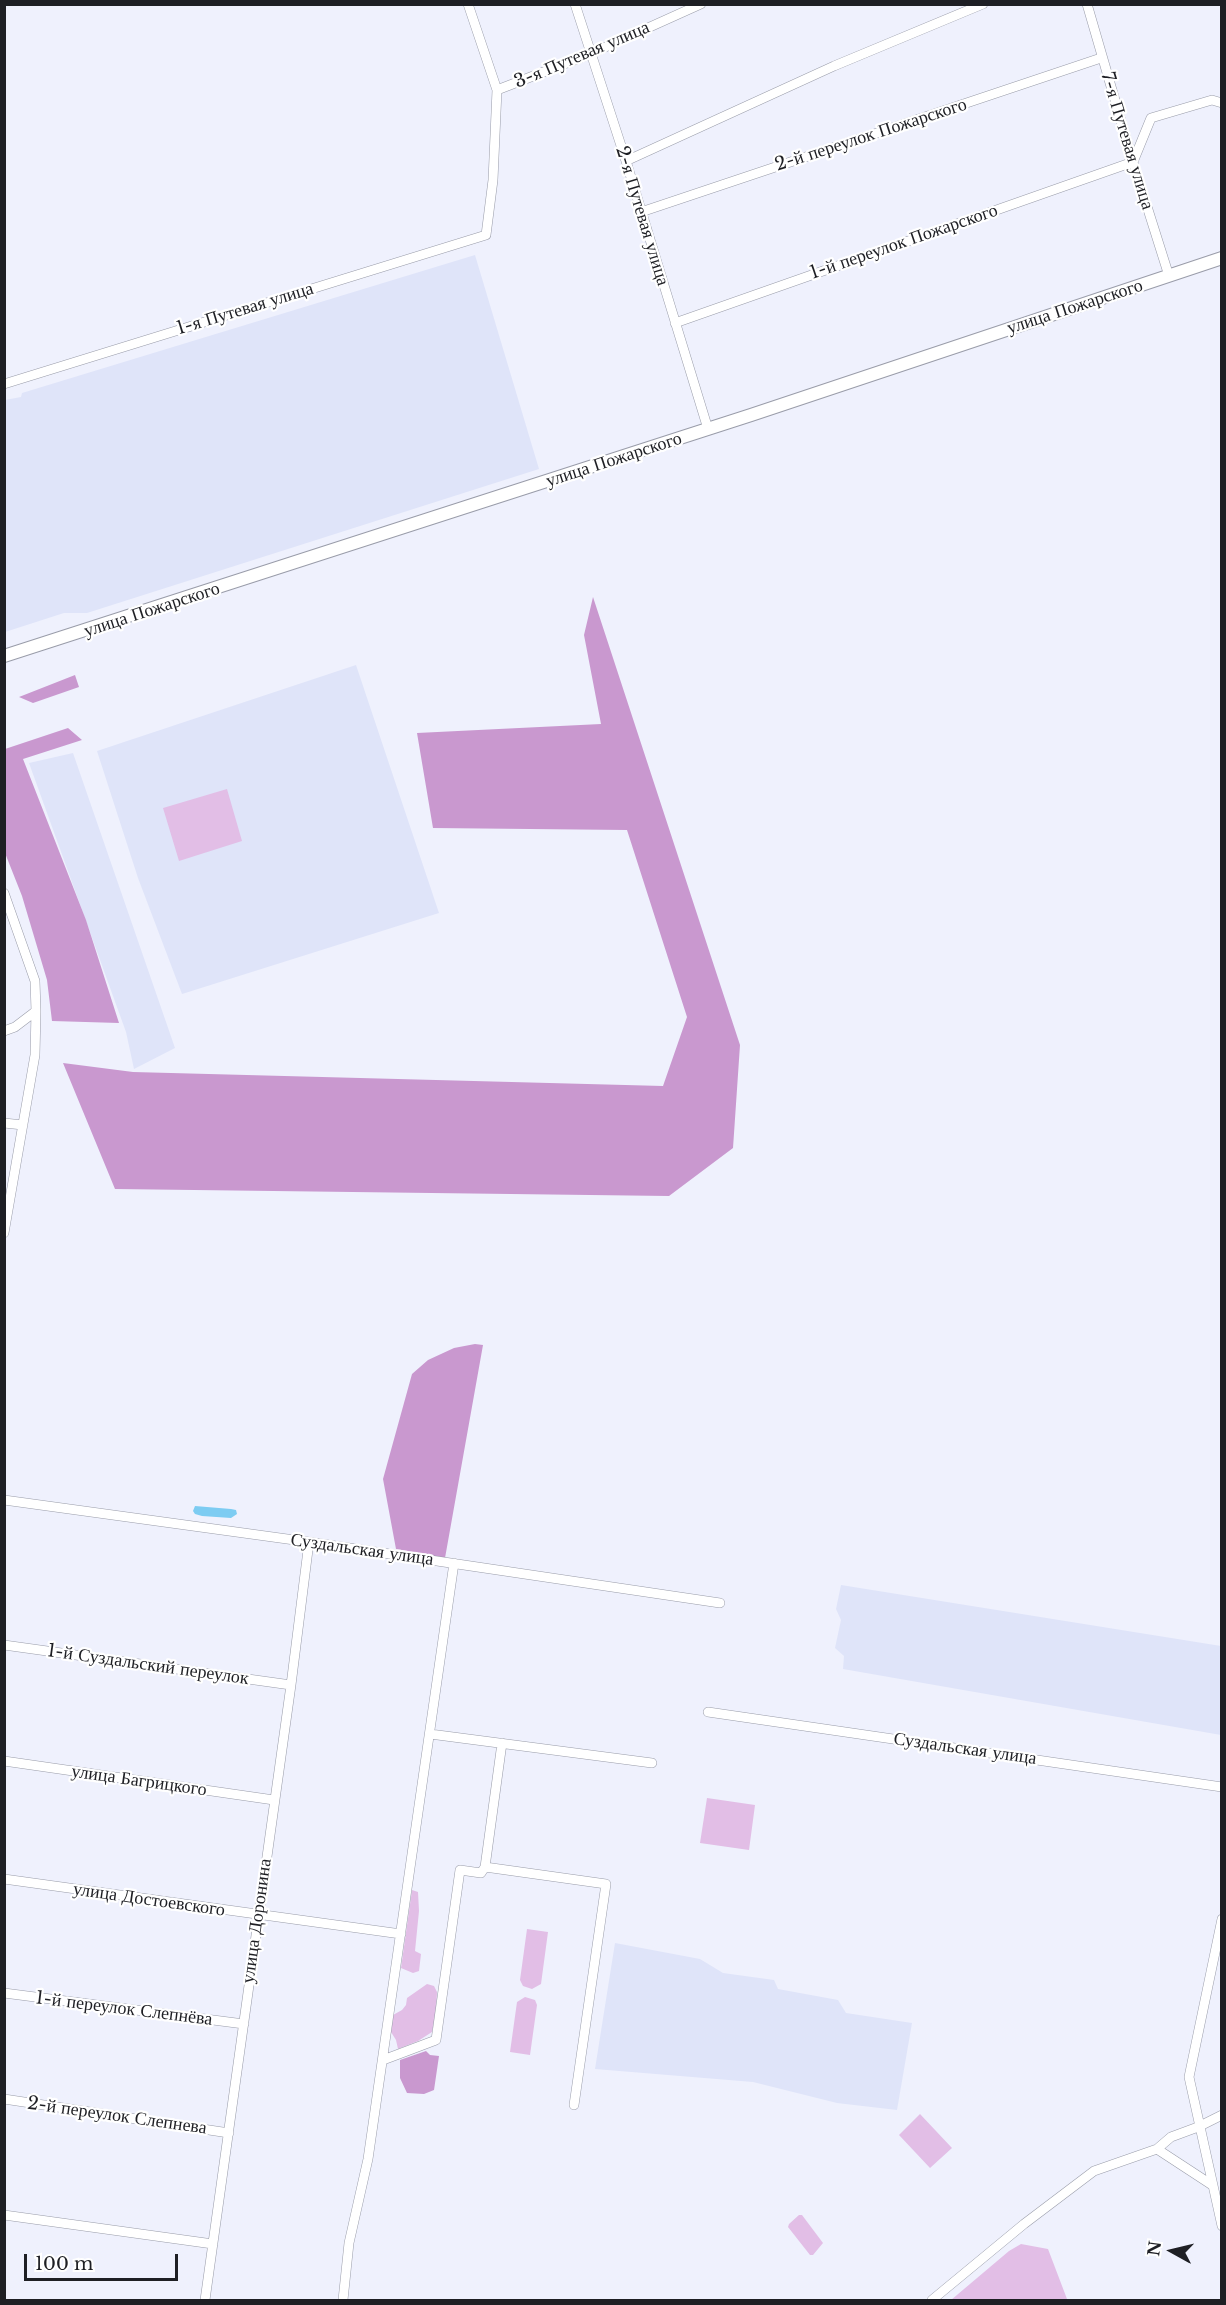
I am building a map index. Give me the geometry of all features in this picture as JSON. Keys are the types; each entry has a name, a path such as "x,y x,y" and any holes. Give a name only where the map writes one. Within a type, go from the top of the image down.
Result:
{"street":[{"path":"468,4 497,90"},
{"name":"2-я Путевая улица","path":"575,4 708,429"},
{"name":"3-я Путевая улица","path":"497,90 590,54 701,4"},
{"path":"626,161 834,66 983,4"},
{"name":"7-я Путевая улица","path":"1087,4 1132,162 1169,276"},
{"name":"2-й переулок Пожарского","path":"641,212 1101,58"},
{"name":"1-я Путевая улица","path":"4,384 486,235 493,180 497,90"},
{"path":"1132,162 1151,118 1212,100 1221,103"},
{"name":"1-й переулок Пожарского","path":"675,323 1132,162"},
{"name":"улица Пожарского","path":"4,656 708,429 1221,258"},
{"path":"4,893 35,981 36,1011 35,1055 4,1233"},
{"path":"4,1031 15,1027 36,1011"},
{"path":"4,1123 22,1125"},
{"name":"Суздальская улица","path":"4,1500 309,1542 720,1603"},
{"name":"улица Доронина","path":"205,2301 309,1542"},
{"path":"343,2301 349,2243 368,2159 383,2060 454,1563"},
{"name":"1-й Суздальский переулок","path":"4,1645 291,1684"},
{"name":"Суздальская улица","path":"708,1712 1221,1787"},
{"path":"430,1734 652,1763"},
{"path":"383,2060 436,2040 460,1870 481,1873 485,1867 502,1743"},
{"name":"улица Багрицкого","path":"4,1761 274,1800"},
{"path":"485,1867 606,1884 574,2105"},
{"name":"улица Достоевского","path":"4,1879 401,1934"},
{"path":"1221,1919 1189,2077 1221,2226"},
{"name":"1-й переулок Слепнёва","path":"4,1993 244,2024"},
{"name":"2-й переулок Слепнева","path":"4,2099 229,2133"},
{"path":"932,2301 1024,2224 1094,2171 1157,2149 1171,2137 1221,2115"},
{"path":"1157,2149 1212,2185"},
{"path":"4,2215 213,2244"}],"shaded area":[{"path":"475,255 539,469 87,613 64,613 5,632 5,400 21,397 22,393"},
{"path":"593,597 740,1045 733,1148 669,1196 115,1189 63,1063 133,1072 663,1086 687,1017 627,830 433,828 417,733 601,724 584,635"},
{"path":"356,665 439,913 182,994 138,878 97,751"},
{"path":"75,675 79,687 33,703 19,697"},
{"path":"68,728 82,740 23,759 86,920 119,1023 52,1021 47,980 22,896 5,853 5,749"},
{"path":"73,753 175,1048 134,1069 126,1032 29,763"},
{"path":"227,789 242,841 179,861 163,808"},
{"path":"475,1344 483,1345 445,1558 396,1549 383,1479 412,1374 428,1360 454,1348"},
{"path":"841,1585 1221,1646 1221,1735 843,1669 844,1656 835,1648 841,1620 836,1609"},
{"path":"707,1798 755,1805 749,1850 700,1843"},
{"path":"412,1890 418,1892 419,1911 415,1951 421,1954 419,1971 413,1973 401,1968"},
{"path":"527,1929 548,1932 541,1984 532,1989 523,1986 520,1980"},
{"path":"615,1943 700,1959 723,1973 774,1980 778,1989 838,2000 846,2013 912,2023 897,2110 837,2103 753,2082 595,2069"},
{"path":"427,1984 434,1986 437,1992 436,2015 432,2032 398,2049 391,2032 393,2015 402,2010 407,1998"},
{"path":"525,1997 535,2000 537,2005 530,2055 510,2052 517,2002"},
{"path":"426,2051 430,2055 439,2056 434,2090 424,2094 407,2093 400,2078 400,2060"},
{"path":"920,2114 952,2148 930,2168 899,2135"},
{"path":"799,2215 802,2215 823,2243 813,2255 810,2255 788,2227"},
{"path":"1021,2244 1048,2249 1067,2299 951,2300 1009,2251"}],"water":[{"path":"195,1506 231,1509 236,1510 237,1514 231,1518 202,1516 195,1514 193,1511"}]}
